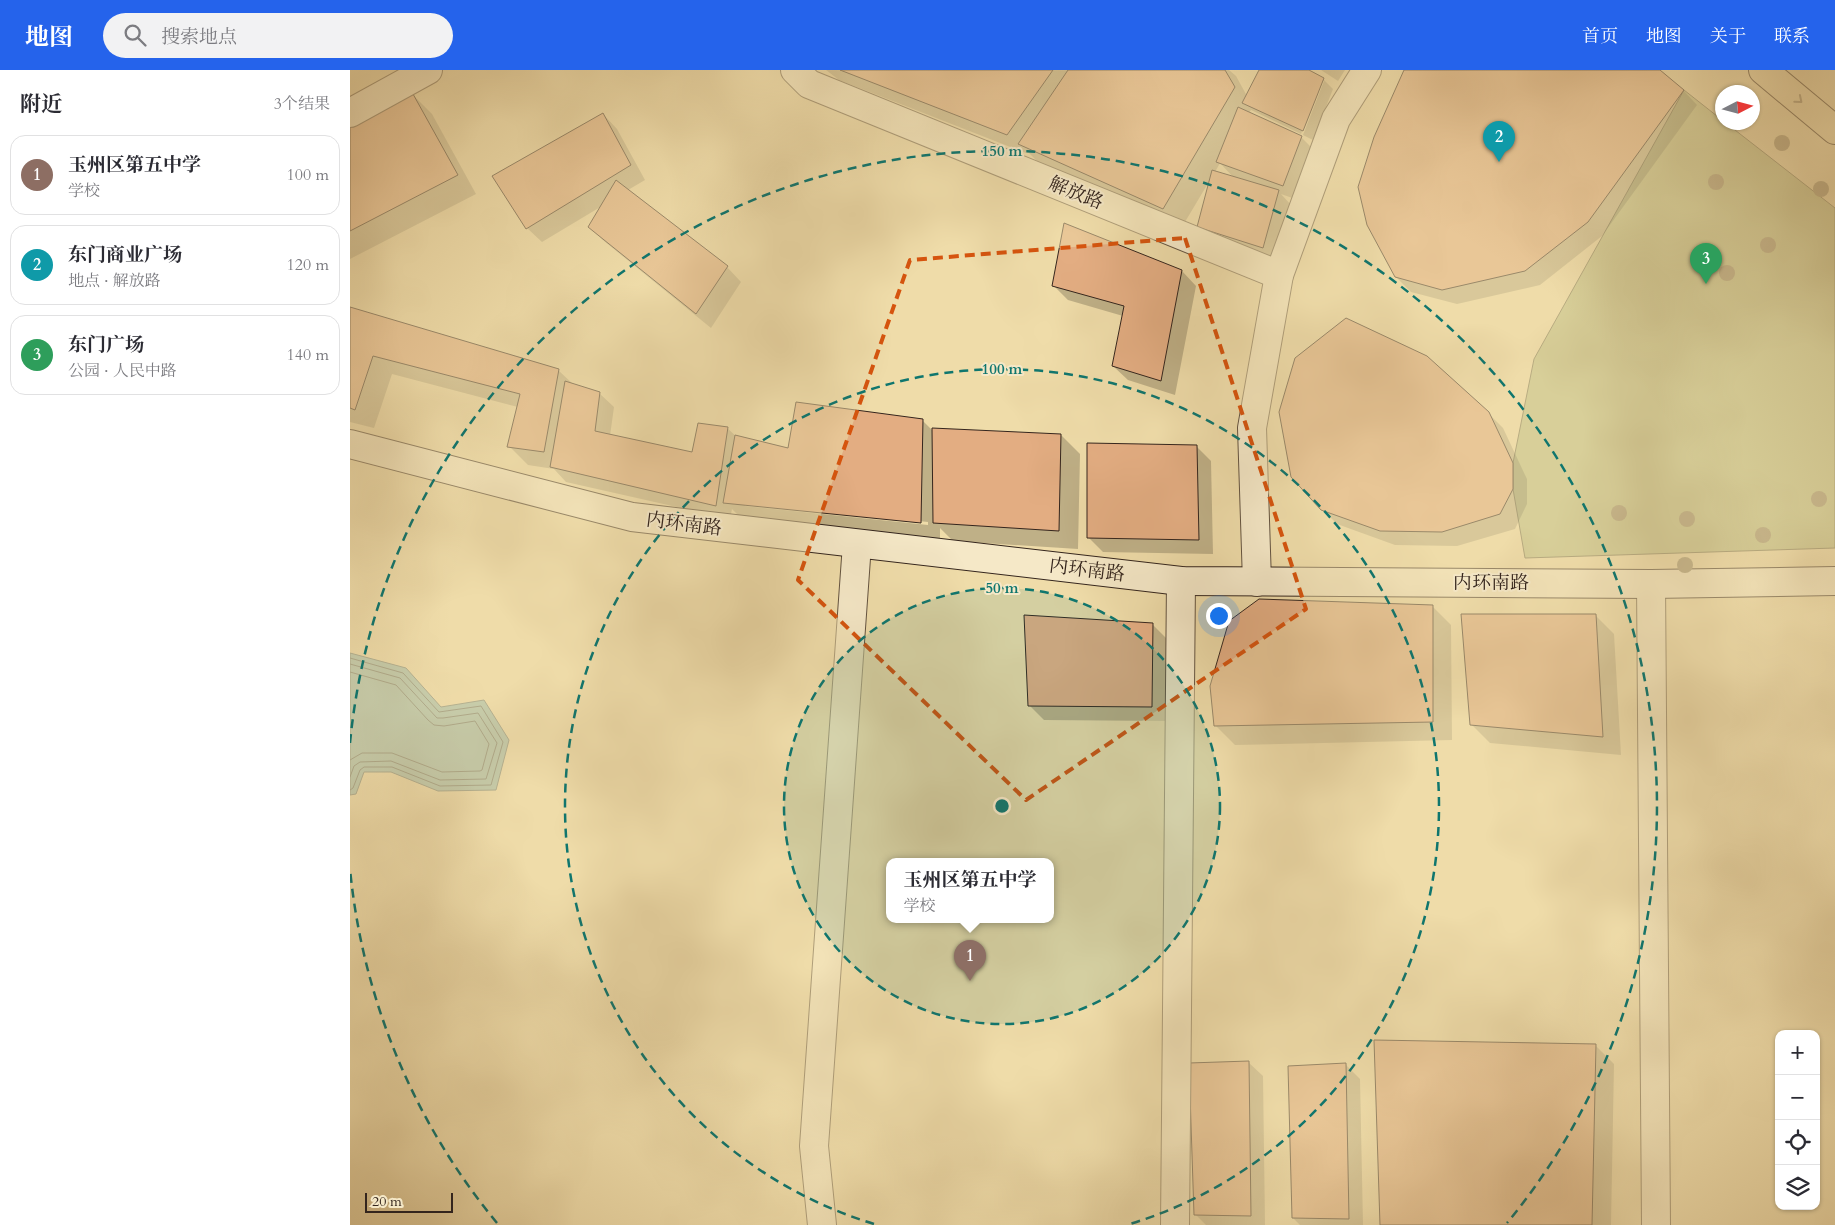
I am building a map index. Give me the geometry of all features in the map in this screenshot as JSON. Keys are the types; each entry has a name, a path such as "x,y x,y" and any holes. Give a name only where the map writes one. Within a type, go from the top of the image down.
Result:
{"main road":[{"path":"1763,70 1835,130"}],"street":[{"path":"350,112 428,70"},
{"name":"解放路","path":"794,70 809,84 1279,275"},
{"path":"1257,582 1252,428 1279,275 1336,119 1367,70"},
{"name":"内环南路","path":"350,444 632,518 1181,581 1651,584 1835,581"},
{"path":"822,1225 814,1146 856,544"},
{"path":"1174,1225 1181,581"},
{"path":"1651,584 1656,1225"}],"highlighted area":[{"path":"1185,238 1306,609 1026,800 798,580 910,260"}],"green space":[{"path":"1684,90 1715,114 1715,130 1735,130 1835,208 1835,548 1525,558 1513,489 1513,463 1534,359"}],"water":[{"path":"350,653 406,668 441,707 484,700 509,740 496,790 438,791 391,772 364,772 356,794 350,795"}],"building":[{"path":"840,70 1053,70 1007,135"},
{"path":"1068,70 1225,70 1235,87 1163,209 1018,144"},
{"path":"1259,70 1309,70 1324,78 1303,131 1242,103"},
{"path":"1404,70 1660,70 1684,90 1588,222 1525,271 1442,290 1395,277 1367,225 1358,187 1374,137"},
{"path":"413,94 458,175 350,231 350,126"},
{"path":"1238,107 1302,136 1283,186 1216,162"},
{"path":"603,113 631,165 526,229 492,176"},
{"path":"1212,170 1279,190 1263,248 1197,227"},
{"path":"616,180 728,266 696,314 588,227"},
{"path":"1064,223 1182,270 1161,381 1112,366 1124,306 1052,286"},
{"path":"350,307 559,369 544,452 507,447 520,394 373,356 355,410 350,408"},
{"path":"1346,318 1427,356 1489,412 1513,463 1513,489 1500,514 1442,532 1380,531 1321,510 1291,477 1279,412 1295,358"},
{"path":"565,381 600,392 595,431 692,452 698,423 728,427 716,506 550,467"},
{"path":"796,402 923,419 921,523 723,503 735,435 788,448"},
{"path":"932,428 1061,434 1059,531 933,523"},
{"path":"1087,443 1197,445 1199,540 1087,538"},
{"path":"1259,599 1433,605 1433,722 1214,726 1210,686 1229,621"},
{"path":"1461,614 1596,614 1603,737 1470,725"},
{"path":"1024,615 1153,623 1152,707 1028,706"},
{"path":"1374,1040 1596,1044 1592,1225 1380,1225"},
{"path":"1249,1061 1251,1216 1194,1215 1189,1063"},
{"path":"1346,1063 1349,1219 1292,1218 1288,1066"}],"place":[{"name":"东门商业广场","path":"1499,162"},
{"name":"东门广场","path":"1706,284"},
{"name":"玉州区第五中学","path":"970,981"}]}
